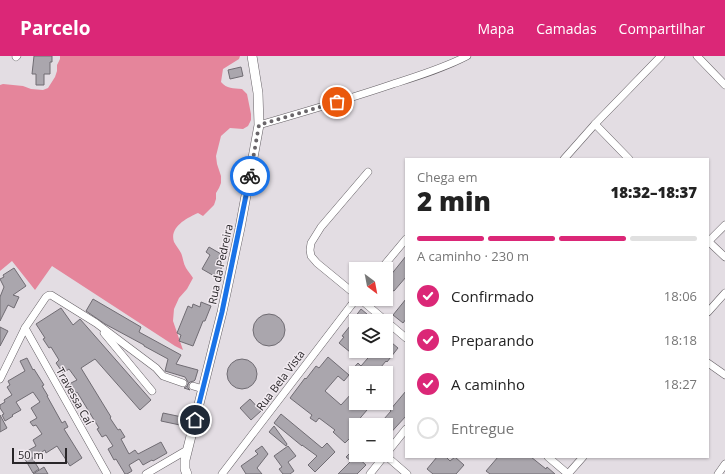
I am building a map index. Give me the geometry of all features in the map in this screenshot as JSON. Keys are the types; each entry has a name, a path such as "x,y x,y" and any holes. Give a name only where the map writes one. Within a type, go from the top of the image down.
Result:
{"street":[{"name":"Rua da Pedreira","path":"187,474 185,469 185,460 187,450 222,312 240,228 259,125 258,94 252,56"},
{"path":"259,125 362,95 452,64 467,56"},
{"path":"565,158 595,124 661,56"},
{"path":"697,56 725,85"},
{"path":"595,124 628,158"},
{"path":"349,290 317,263 311,256 311,243 322,227 368,172"},
{"path":"709,240 725,225"},
{"path":"387,262 405,240"},
{"path":"709,242 725,258"},
{"path":"709,311 725,293"},
{"path":"0,379 24,328 46,297 51,295 96,324 156,368 163,376 183,383"},
{"name":"Rua Bela Vista","path":"222,474 351,306"},
{"path":"368,306 405,337"},
{"path":"96,324 152,392"},
{"name":"Travessa Caí","path":"24,328 107,474"},
{"path":"709,364 725,375"},
{"path":"193,386 203,389"},
{"path":"393,445 405,430"},
{"path":"146,474 187,450"},
{"path":"549,458 568,474 582,458"},
{"path":"370,474 379,462"},
{"path":"393,462 407,474"},
{"path":"718,474 725,464"}],"shaded area":[{"path":"60,56 240,56 239,59 223,69 221,82 228,87 242,89 247,94 251,120 248,126 243,129 230,128 221,136 216,156 221,176 221,183 216,193 214,205 203,216 198,213 184,220 176,228 173,237 174,242 181,253 185,266 193,278 187,289 179,298 174,309 173,321 183,350 52,266 35,290 12,261 0,271 0,85 23,86 31,89 43,90 48,88 55,77"}],"building":[{"path":"34,56 52,56 52,62 50,62 50,74 44,74 44,85 36,85 36,74 32,74"},
{"path":"241,67 243,76 230,79 228,70"},
{"path":"209,247 221,254 215,263 222,267 216,277 202,269 210,255 206,252"},
{"path":"405,257 405,278 394,291 393,272"},
{"path":"14,268 26,286 13,295 19,297 14,308 8,305 0,321 0,297 4,287 0,279 4,277 3,275"},
{"path":"93,299 141,327 139,332 181,355 176,364 198,370 195,380 188,384 185,377 165,371 168,359 105,324 86,311"},
{"path":"405,300 405,320 403,323 393,315"},
{"path":"201,302 211,306 193,346 179,341 181,335 177,333 188,306 192,308 193,304 200,307"},
{"path":"61,308 73,325 80,319 151,400 140,410 95,359 81,368 111,417 110,418 125,437 121,439 129,454 135,450 138,454 161,442 167,453 143,465 139,459 129,465 132,471 127,474 125,474 116,459 114,460 108,449 113,446 106,435 102,437 97,429 99,428 77,392 75,394 69,384 77,380 69,369 63,373 56,363 59,360 51,347 49,348 43,339 45,338 36,324"},
{"path":"361,309 367,314 357,314"},
{"path":"266,314 272,314 281,318 285,330 281,342 272,346 266,346 257,342 253,333 253,327 257,318"},
{"path":"0,327 8,331 0,346"},
{"path":"349,327 349,351 339,343 344,337 342,336"},
{"path":"393,344 398,348 393,354"},
{"path":"328,357 349,375 344,381 338,376 325,391 341,405 349,396 349,410 367,410 360,418 349,418 349,439 345,443 333,432 335,430 319,418 316,422 310,418 312,415 290,398 316,366 319,368"},
{"path":"27,358 33,370 34,369 44,385 42,386 62,423 65,421 68,427 64,429 82,458 70,466 57,446 46,453 45,450 32,458 39,469 33,473 22,454 36,446 33,440 42,434 36,425 33,426 30,422 37,418 31,408 40,402 33,392 16,402 21,410 12,415 13,416 5,421 2,415 4,414 0,408 0,405 5,402 4,400 12,395 7,387 10,385 8,381 25,371 20,361"},
{"path":"368,358 390,358 382,366 361,366"},
{"path":"242,359 248,360 256,368 256,380 248,388 242,389 236,388 228,380 227,374 228,368 236,360"},
{"path":"405,392 405,417 393,430 393,418 385,418 391,411 390,410 393,410 393,406"},
{"path":"250,399 261,411 251,420 240,408"},
{"path":"163,413 182,417 180,425 161,421"},
{"path":"281,414 322,448 327,443 335,452 315,472 308,465 317,456 274,423"},
{"path":"0,415 7,428 0,432"},
{"path":"274,426 287,444 286,446 269,432"},
{"path":"262,446 268,454 257,468 262,474 246,474 241,466 258,454 255,451"},
{"path":"288,446 296,456 288,462 294,471 290,474 283,474 279,469 282,467 274,456"},
{"path":"436,458 447,458 450,461 456,458 464,465 456,474 433,474 427,469"},
{"path":"497,458 532,458 555,474 490,474 486,471"},
{"path":"350,462 363,462 366,465 357,474 338,474"},
{"path":"44,467 48,474 33,474"}],"way so far":[{"path":"250,176 259,125 337,102"}],"route":[{"path":"195,420 222,312 250,176"}]}
